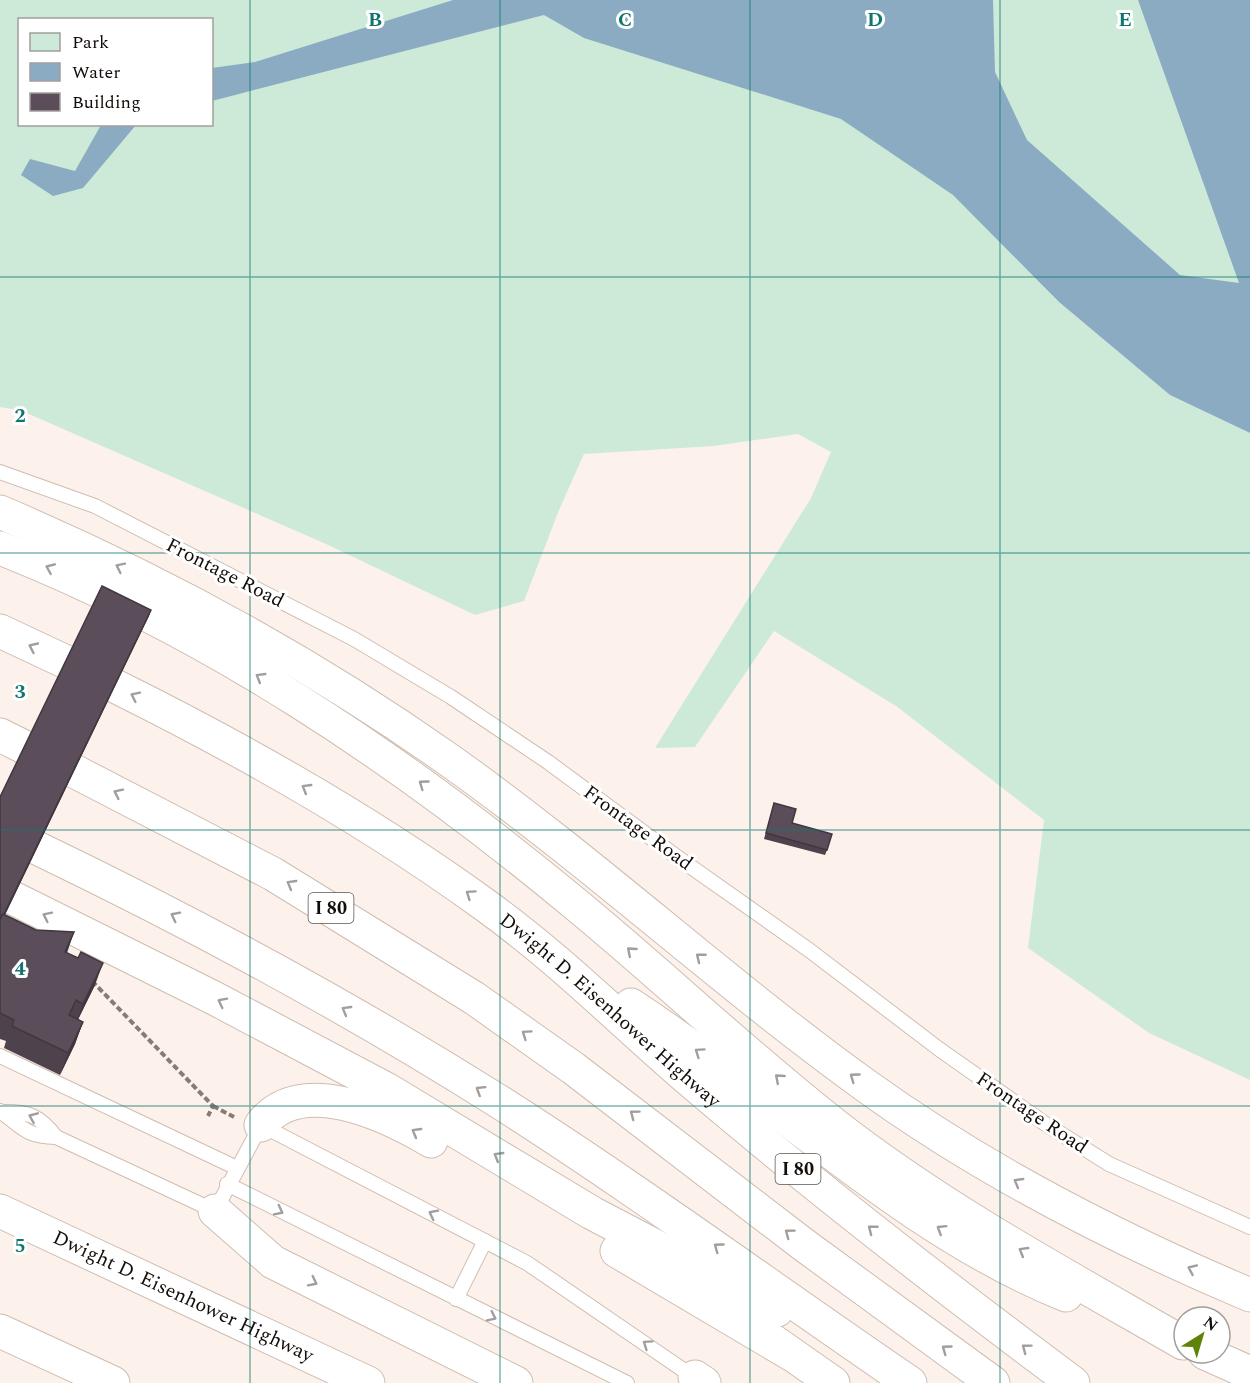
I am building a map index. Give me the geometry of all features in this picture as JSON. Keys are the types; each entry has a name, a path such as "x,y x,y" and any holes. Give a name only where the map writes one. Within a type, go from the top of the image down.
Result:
{"highway":[{"path":"0,512 181,597 338,687 447,759 505,801 821,1053 918,1121 1051,1201 1148,1250 1250,1295"},
{"path":"0,548 64,574 159,621 264,680 370,748 516,855 790,1089 882,1160 980,1225 1172,1336"},
{"path":"0,631 66,662"},
{"name":"Dwight D. Eisenhower Highway","path":"115,686 206,732 339,808 438,872 534,942 693,1083 765,1142 930,1274 1073,1383"},
{"name":"I 80","path":"74,771 205,837 283,880 474,998 573,1068 804,1245 993,1383"},
{"path":"37,848 230,943 446,1069 658,1206 906,1380"},
{"path":"13,898 214,998 386,1089 619,1228 906,1380"},
{"path":"534,942 700,1052 925,1219 1017,1275 1172,1339"},
{"path":"261,1125 277,1109 300,1102 342,1103 380,1114 434,1142 791,1354"},
{"path":"566,1197 833,1383"},
{"path":"221,1198 273,1262 516,1383"},
{"name":"Dwight D. Eisenhower Highway","path":"0,1211 368,1383"},
{"path":"0,1331 111,1383"},
{"path":"0,1340 111,1383"},
{"path":"1232,1365 1250,1373"}],"lane":[{"name":"Frontage Road","path":"0,472 95,506 354,639 441,691 548,762 1047,1125 1109,1164 1250,1227"},
{"path":"0,1056 237,1168"},
{"path":"1,1112 15,1125 39,1136 56,1137 221,1198 456,1299 627,1383"},
{"path":"221,1198 261,1125 527,1263 577,1295 698,1381"},
{"path":"456,1299 485,1241"}],"path":[{"path":"88,977 213,1107 208,1116"}],"green space":[{"path":"0,0 534,0 840,74 1059,302 1170,395 1250,433 1250,1080 1149,1033 1028,948 1044,820 896,706 774,631 695,747 655,748 811,498 831,452 798,434 714,446 584,454 559,510 524,601 475,615 326,544 22,411 0,407"},
{"path":"780,0 1250,0 1250,399"}],"water":[{"path":"453,0 993,0 995,72 1027,140 1180,275 1239,283 1138,0 1250,0 1250,433 1170,395 1059,302 953,195 841,119 584,38 544,15 213,101 213,68 255,62"},
{"path":"100,126 135,126 83,188 53,196 21,175 30,159 75,171"}],"building":[{"path":"102,586 151,610 0,920 0,797"},
{"path":"774,803 796,809 792,823 832,834 827,850 766,833"},
{"path":"3,914 36,930 74,932 65,952 78,958 81,952 103,963 83,1004 76,1000 69,1015 83,1022 68,1053 12,1026 14,1020 0,1013 0,920"}]}
